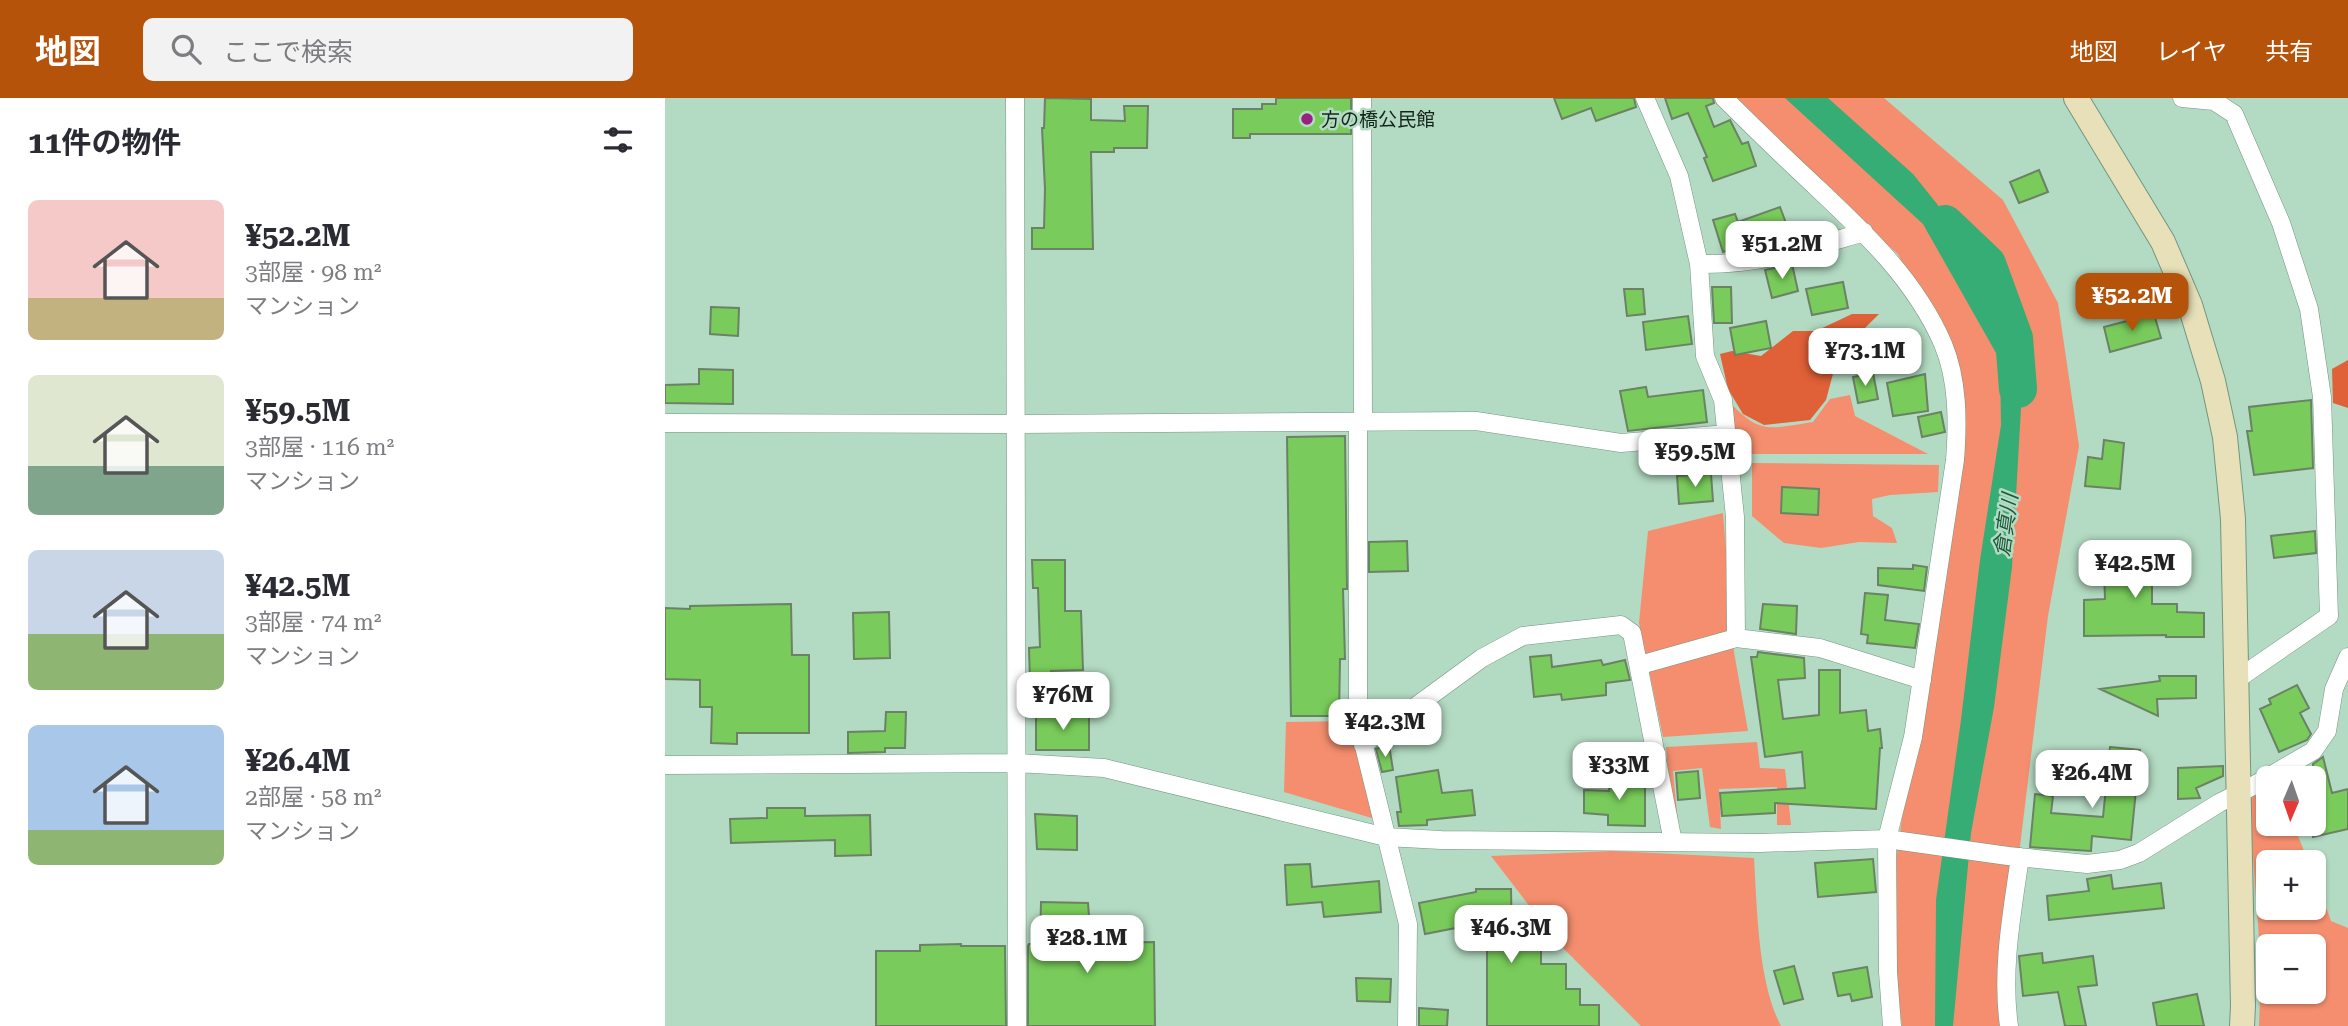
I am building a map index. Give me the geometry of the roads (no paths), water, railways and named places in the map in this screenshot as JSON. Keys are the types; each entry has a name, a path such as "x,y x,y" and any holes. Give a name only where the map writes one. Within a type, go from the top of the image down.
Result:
{"street":[{"path":"1015,98 1017,1026"},
{"path":"1362,98 1357,722 1408,924 1407,1026"},
{"path":"1645,98 1679,176 1699,264 1705,356 1723,400 1735,517 1736,638"},
{"path":"1724,98 1864,232 1913,290 1943,344 1951,374 1958,420 1955,460 1913,737 1887,839 1888,972 1892,1026"},
{"path":"2076,98 2163,242 2190,305 2213,381 2225,436 2232,519 2242,1026"},
{"path":"2182,98 2214,101 2234,114 2281,223 2309,309 2322,397 2329,616 2236,680"},
{"path":"1699,264 1732,265 1772,259 1864,232"},
{"path":"665,423 1475,421 1621,443 1727,434"},
{"path":"1363,744 1482,658 1523,636 1621,625 1632,633 1640,665 1673,842"},
{"path":"1640,665 1736,638 1820,648 1922,680"},
{"path":"665,765 1017,764 1104,768 1386,837 1441,840 1760,843 1887,839 2014,857 2087,864 2139,853 2313,751 2327,731 2334,689 2348,657"},
{"path":"2009,1026 2006,1006 2014,857"}],"water":[{"path":"1785,98 1828,98 1913,174 1982,260 2014,338 2021,408 2012,567 1994,707 1971,833 1953,1026 1935,1026 1936,900 1980,560 2001,425 2000,360 1923,224"}],"waterway":[{"name":"倉真川","path":"1945,224 1987,264 2014,338 2018,389"}],"place":[{"name":"方の橋公民館","path":"1307,119"}]}
